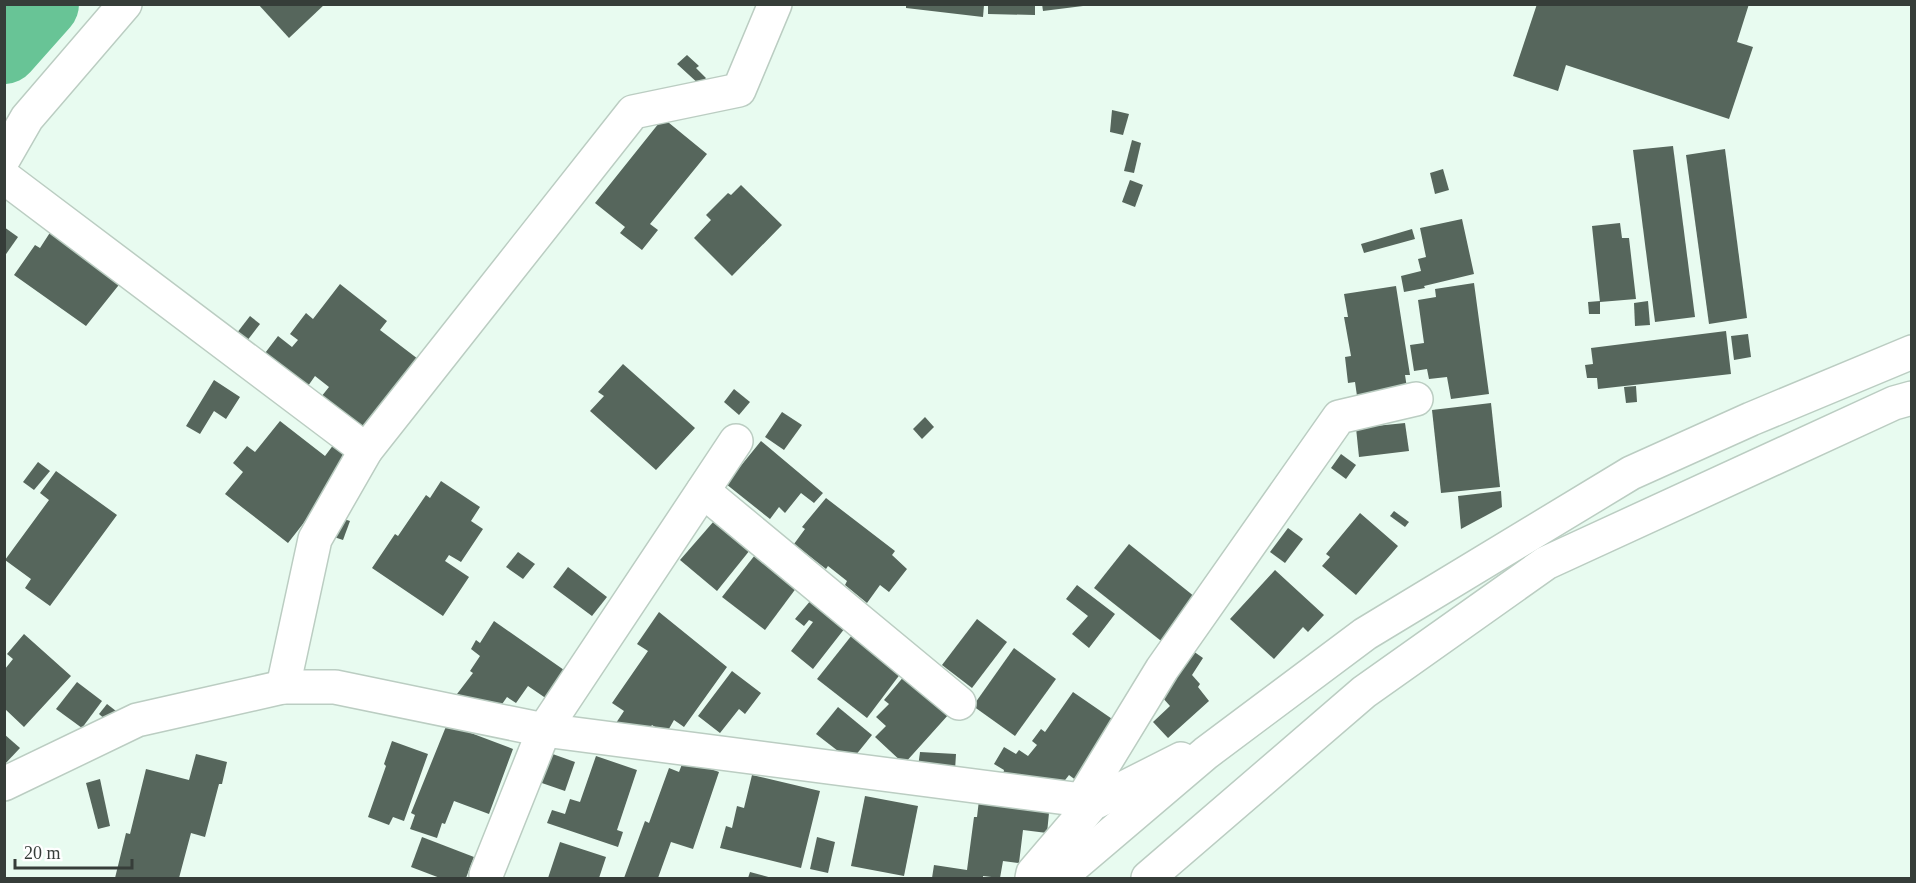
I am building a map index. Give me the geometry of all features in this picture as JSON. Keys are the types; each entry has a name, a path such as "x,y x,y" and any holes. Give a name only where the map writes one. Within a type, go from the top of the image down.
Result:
{"street":[{"path":"4,158 27,118 125,4"},
{"path":"283,687 315,539 366,450 633,112 739,90 775,4"},
{"path":"4,177 366,450"},
{"path":"1059,879 1206,753 1365,634 1631,473 1751,419 1911,352"},
{"path":"1148,879 1364,692 1546,563 1894,403 1911,398"},
{"path":"1032,879 1033,873 1087,802 1162,669 1339,417 1416,399"},
{"path":"486,875 544,730 736,441"},
{"path":"703,491 959,703"},
{"path":"4,784 137,720 283,687 335,687 544,730 1087,802 1194,752 1206,753"}],"building":[{"path":"258,4 325,4 289,38"},
{"path":"988,4 1035,4 1035,15 988,14"},
{"path":"1042,4 1083,4 1083,6 1043,11"},
{"path":"1537,4 1749,4 1737,42 1753,47 1729,119 1566,65 1558,91 1513,76"},
{"path":"906,5 984,5 983,17 906,8"},
{"path":"687,55 699,66 696,68 706,78 700,85 677,64"},
{"path":"1112,110 1129,114 1123,135 1110,132"},
{"path":"663,118 707,154 650,224 658,230 642,250 620,233 625,227 595,203"},
{"path":"1132,140 1141,143 1134,173 1124,171"},
{"path":"1673,146 1695,317 1655,322 1633,150"},
{"path":"1725,149 1747,318 1709,324 1686,155"},
{"path":"1443,169 1449,190 1435,194 1430,173"},
{"path":"1130,180 1143,185 1135,207 1122,202"},
{"path":"741,185 782,225 732,276 694,238 711,220 706,215 728,193 731,195"},
{"path":"1462,219 1474,274 1404,292 1401,276 1421,271 1418,259 1426,257 1420,228"},
{"path":"1620,223 1622,238 1629,238 1636,299 1600,302 1592,226"},
{"path":"4,227 18,237 4,257"},
{"path":"1412,229 1415,239 1364,253 1361,244"},
{"path":"51,231 122,281 86,326 14,275 35,245 40,248"},
{"path":"1474,283 1489,394 1451,399 1447,377 1429,379 1427,369 1414,371 1410,345 1424,343 1418,300 1436,297 1435,289"},
{"path":"340,284 387,321 380,330 418,359 360,435 317,402 329,387 315,376 308,386 259,361 278,336 292,347 298,340 290,334 306,313 313,319"},
{"path":"1396,286 1410,375 1405,375 1407,388 1357,396 1355,382 1348,383 1345,357 1351,356 1344,317 1348,317 1344,294"},
{"path":"1600,301 1600,314 1589,314 1588,302"},
{"path":"1648,301 1650,325 1635,326 1634,303"},
{"path":"250,316 260,324 243,346 233,338"},
{"path":"1726,331 1731,374 1598,389 1597,378 1587,378 1585,365 1593,364 1591,348"},
{"path":"1748,334 1751,357 1734,360 1731,336"},
{"path":"623,364 695,428 656,470 590,411 604,396 598,392"},
{"path":"214,380 240,397 226,419 214,411 200,434 186,426"},
{"path":"1636,386 1637,402 1626,403 1624,387"},
{"path":"734,389 750,402 739,415 724,402"},
{"path":"1491,403 1500,487 1441,493 1432,410"},
{"path":"782,412 802,425 784,450 765,437"},
{"path":"925,417 934,427 922,439 913,429"},
{"path":"280,421 325,456 334,444 353,460 288,543 225,494 243,472 233,463 247,446 255,452"},
{"path":"1405,423 1409,451 1359,457 1356,428"},
{"path":"761,441 823,493 814,503 801,493 785,513 779,507 770,519 726,484"},
{"path":"1341,454 1356,465 1346,479 1331,468"},
{"path":"38,462 50,471 34,490 23,482"},
{"path":"56,471 117,515 50,606 25,588 31,579 5,560 49,500 40,493"},
{"path":"441,481 480,507 471,521 483,529 461,562 449,555 445,561 469,577 443,616 372,568 395,534 398,536 426,495 430,498"},
{"path":"1501,491 1502,507 1461,529 1458,496"},
{"path":"826,498 895,551 892,555 907,569 889,592 880,585 867,603 845,585 847,581 828,566 826,569 794,544 805,529 802,527"},
{"path":"1394,511 1409,522 1405,527 1390,516"},
{"path":"1360,513 1398,546 1356,595 1322,566 1330,557 1326,554"},
{"path":"341,518 350,521 343,540 334,537"},
{"path":"714,521 750,550 717,591 680,560"},
{"path":"1288,528 1303,539 1285,563 1270,552"},
{"path":"1129,544 1200,601 1165,644 1094,588"},
{"path":"518,552 535,564 523,579 506,567"},
{"path":"755,555 797,587 765,630 722,597"},
{"path":"568,567 607,597 592,616 553,587"},
{"path":"1275,570 1324,615 1308,632 1303,627 1274,659 1230,619"},
{"path":"1077,585 1115,614 1089,648 1072,634 1088,616 1066,599"},
{"path":"811,600 845,628 813,669 791,651 813,622 809,620 804,626 795,619"},
{"path":"659,612 727,667 684,727 674,720 666,734 652,725 646,733 614,726 624,711 612,703 648,651 637,644"},
{"path":"977,619 1007,642 972,688 942,665"},
{"path":"494,621 564,670 547,699 528,686 516,703 507,697 500,707 457,694 473,673 470,671 480,656 471,649 476,640 480,643"},
{"path":"24,634 71,676 24,727 5,709 5,669 13,659 7,654"},
{"path":"852,635 901,673 867,718 817,679"},
{"path":"1014,648 1056,679 1015,736 973,706"},
{"path":"1193,651 1203,658 1192,675 1209,701 1168,738 1153,722 1170,706 1162,697"},
{"path":"732,671 761,693 745,714 739,709 720,733 698,716"},
{"path":"905,675 949,714 904,764 875,737 886,726 876,717 889,704 884,700"},
{"path":"77,682 102,701 82,728 56,709"},
{"path":"1073,692 1118,723 1077,781 1069,775 1062,784 1003,775 1004,770 994,764 1004,747 1016,754 1019,750 1028,756 1037,745 1032,741 1041,729 1045,732"},
{"path":"107,704 116,711 107,721 99,714"},
{"path":"838,707 872,735 851,761 816,734"},
{"path":"447,724 513,749 489,814 454,801 437,838 410,829 415,815 411,813"},
{"path":"4,734 20,748 4,765"},
{"path":"392,741 428,754 404,821 393,817 389,825 368,817 386,766 384,764"},
{"path":"547,752 575,762 565,791 536,781"},
{"path":"920,752 956,754 955,770 918,767"},
{"path":"196,754 227,762 205,837 191,833 179,878 115,878 126,833 130,834 146,769 189,780"},
{"path":"596,756 637,770 617,830 623,832 618,847 547,823 552,810 565,814 570,799 580,802"},
{"path":"684,759 719,772 693,849 671,842 658,878 624,878 645,821 649,823 669,768 679,772"},
{"path":"752,775 820,791 801,868 720,848 726,826 732,828 737,806 744,808"},
{"path":"100,779 110,826 98,829 86,783"},
{"path":"865,796 918,806 904,876 851,866"},
{"path":"979,800 1050,803 1047,833 1023,830 1019,863 1003,861 1000,878 983,876 983,878 932,878 934,865 967,870 974,817 977,817"},
{"path":"422,837 474,857 466,878 440,878 411,867"},
{"path":"817,837 835,842 828,873 810,869"},
{"path":"560,842 606,857 599,878 548,878"},
{"path":"750,872 772,878 748,878"}],"waterway":[{"path":"4,49 44,4"}]}
